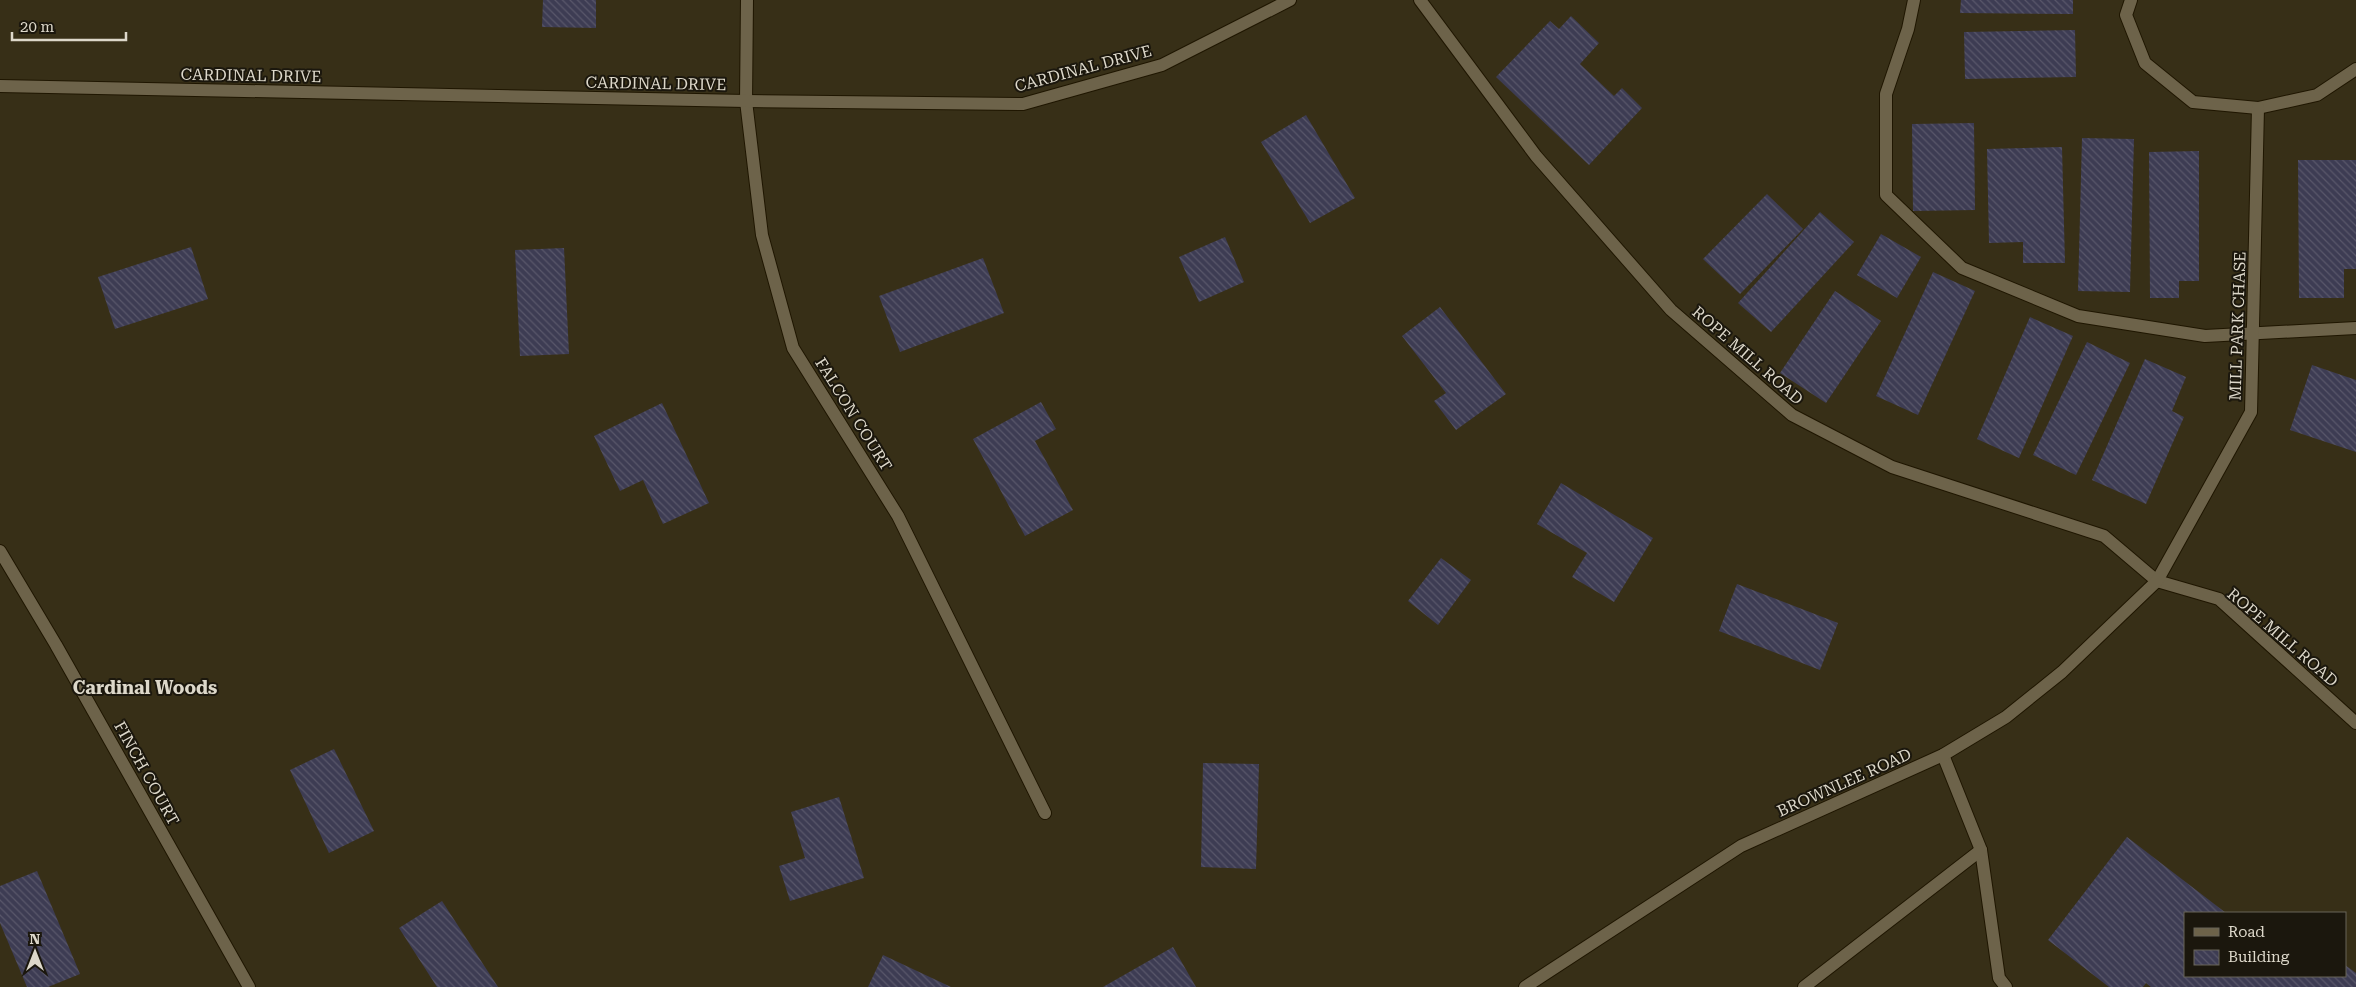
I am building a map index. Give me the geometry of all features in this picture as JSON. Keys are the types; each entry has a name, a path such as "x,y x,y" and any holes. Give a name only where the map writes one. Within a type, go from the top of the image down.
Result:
{"street":[{"name":"FALCON COURT","path":"747,0 746,101 762,236 793,348 898,516 1045,813"},
{"name":"CARDINAL DRIVE","path":"0,86 746,101 1023,104 1162,65 1290,0"},
{"name":"ROPE MILL ROAD","path":"1420,0 1536,156 1665,303 1792,415 1892,466 2104,536 2157,581 2219,600 2356,723"},
{"path":"1914,0 1908,29 1886,94 1886,195 1962,268 2078,316 2205,336 2356,328"},
{"path":"2130,0 2126,15 2145,63 2193,102 2258,108 2317,95 2356,69"},
{"name":"MILL PARK CHASE","path":"2157,581 2251,412 2258,108"},
{"name":"FINCH COURT","path":"0,551 56,645 249,987"},
{"name":"BROWNLEE ROAD","path":"1525,987 1741,846 1943,754 2006,717 2062,672 2157,581"},
{"path":"1943,754 1981,850 1999,978 2006,987"},
{"path":"1804,987 1981,850"}],"building":[{"path":"543,0 596,0 596,28 542,27"},
{"path":"1961,0 2073,0 2073,14 1960,13"},
{"path":"1571,16 1599,43 1580,64 1614,96 1622,88 1642,108 1589,165 1496,77 1550,21 1559,29"},
{"path":"2075,30 2076,77 1965,79 1964,32"},
{"path":"1306,115 1355,198 1310,223 1261,142"},
{"path":"1974,123 1975,210 1913,211 1912,124"},
{"path":"2082,138 2134,139 2130,292 2078,291"},
{"path":"2062,147 2065,263 2023,263 2023,242 1989,243 1987,149"},
{"path":"2199,151 2199,281 2179,281 2179,298 2150,298 2149,152"},
{"path":"2298,160 2356,160 2356,269 2344,269 2344,298 2299,298"},
{"path":"1767,194 1803,229 1740,294 1703,259"},
{"path":"1820,212 1854,242 1771,332 1738,303"},
{"path":"1881,234 1921,257 1897,298 1857,275"},
{"path":"1225,237 1244,282 1199,302 1179,257"},
{"path":"191,247 208,299 115,329 98,277"},
{"path":"564,248 569,354 520,356 515,250"},
{"path":"983,258 1004,313 900,352 879,296"},
{"path":"1933,272 1975,291 1918,415 1876,396"},
{"path":"1835,291 1881,321 1826,403 1780,373"},
{"path":"1440,307 1506,394 1456,430 1434,401 1446,393 1402,336"},
{"path":"2030,317 2073,336 2019,458 1977,439"},
{"path":"2087,342 2130,363 2076,475 2033,455"},
{"path":"2145,359 2186,377 2172,411 2184,417 2146,504 2092,480"},
{"path":"2312,365 2356,380 2356,452 2290,430"},
{"path":"1041,402 1056,429 1035,441 1073,510 1025,536 973,439"},
{"path":"662,403 709,503 663,524 643,480 620,491 594,436"},
{"path":"1561,483 1653,538 1614,602 1572,577 1587,553 1537,524"},
{"path":"1441,558 1471,580 1438,625 1408,601"},
{"path":"1737,584 1838,623 1820,670 1719,631"},
{"path":"334,749 374,831 329,853 290,770"},
{"path":"1203,763 1259,764 1256,869 1201,867"},
{"path":"839,797 864,878 790,901 779,866 805,858 791,812"},
{"path":"2127,837 2225,912 2184,912 2184,977 2346,977 2346,966 2356,973 2356,987 2151,987 2146,983 2143,987 2109,987 2048,940"},
{"path":"37,871 80,974 48,987 27,987 0,923 0,886"},
{"path":"442,901 498,987 437,987 399,928"},
{"path":"1173,947 1196,987 1103,987"},
{"path":"883,955 951,987 868,987"}],"district":[{"name":"Cardinal Woods","path":"145,688"}]}
